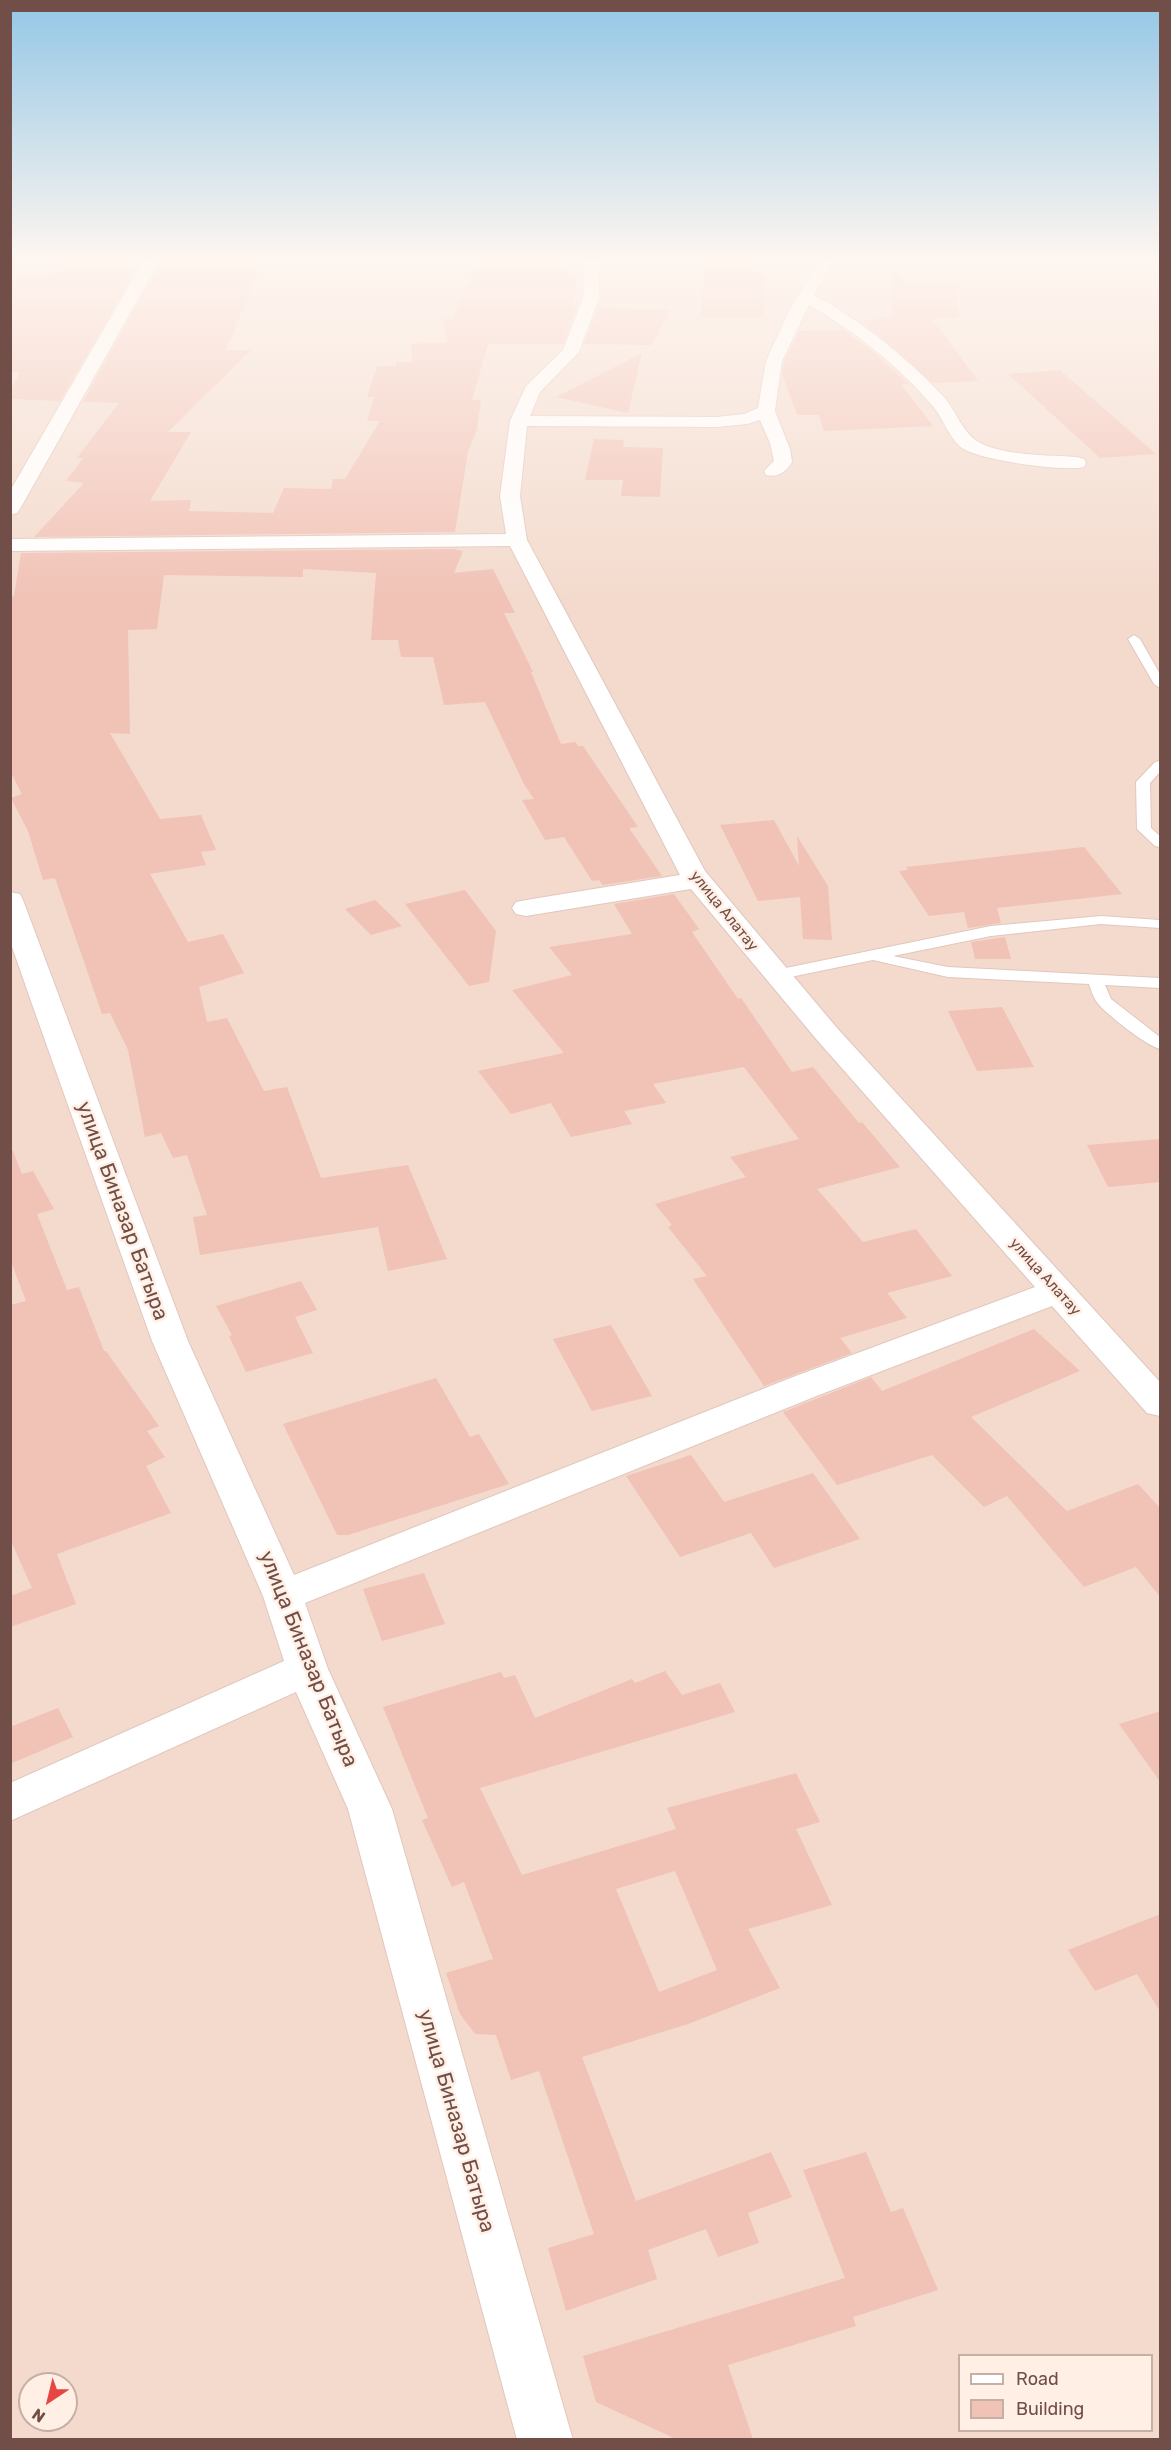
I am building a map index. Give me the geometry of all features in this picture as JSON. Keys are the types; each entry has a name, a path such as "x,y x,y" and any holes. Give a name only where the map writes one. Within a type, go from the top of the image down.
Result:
{"street":[{"path":"10,509 87,374"},
{"name":"улица Алатау","path":"548,374 532,390 519,421 510,496 518,540 697,880 776,975 1058,1292 1161,1404"},
{"path":"772,374 766,411 783,450 783,462 773,471"},
{"path":"911,374 939,400 971,446 1009,455 1077,463"},
{"path":"519,421 717,422 747,419 766,411"},
{"path":"10,545 518,540"},
{"path":"526,908 697,880"},
{"name":"улица Биназар Батыра","path":"10,900 46,1005 170,1341 283,1596 307,1669 370,1809 544,2439"},
{"path":"283,1596 806,1386 1058,1292"},
{"path":"10,1803 307,1669"}],"lane":[{"path":"1134,639 1161,684"},
{"path":"1161,765 1143,782 1142,809 1144,829 1161,843"},
{"path":"776,975 991,932 1101,920 1161,924"},
{"path":"874,955 948,972 1161,983"},
{"path":"1095,980 1104,1001 1137,1029 1161,1044"}],"shaded area":[{"path":"11,374 1160,374 1160,2439 11,2440"}],"building":[{"path":"19,374 76,374 60,401 10,399 10,391"},
{"path":"98,374 226,374 168,432 191,432 150,501 191,500 189,511 273,513 284,488 331,489 333,479 345,479 380,421 367,421 374,397 367,397 374,374 479,374 472,400 481,400 477,429 468,452 455,532 34,537 84,483 66,481 83,458 77,458 119,403 83,402"},
{"path":"600,374 637,374 628,413 556,397"},
{"path":"782,374 898,374 909,384 901,384 933,426 824,431 819,415 797,415"},
{"path":"923,374 973,374 978,381 933,383"},
{"path":"1008,374 1065,374 1156,454 1100,458"},
{"path":"594,439 624,440 623,447 663,448 660,497 621,496 623,480 585,480"},
{"path":"453,549 463,551 454,573 493,569 515,613 504,613 533,672 531,672 561,744 575,742 578,746 583,746 638,827 629,828 662,876 603,885 599,880 592,881 564,837 545,840 522,800 534,799 524,784 485,702 444,705 433,657 401,657 398,640 371,640 376,573 303,569 303,577 164,575 157,629 128,630 130,734 110,733 160,819 201,815 216,850 201,852 206,865 150,874 188,942 223,934 244,973 199,987 207,1022 227,1018 264,1091 287,1087 321,1178 408,1165 447,1259 388,1271 378,1227 200,1255 193,1217 207,1215 187,1155 173,1158 161,1133 145,1137 128,1050 110,1013 102,1014 55,878 43,880 28,831 11,798 22,794 10,771 10,597 14,596 21,553"},
{"path":"774,820 799,866 797,836 828,886 832,940 803,939 800,897 758,901 720,825"},
{"path":"1084,847 1122,894 997,908 1001,923 968,928 964,912 929,916 899,871 908,870 906,867"},
{"path":"465,890 496,931 489,982 469,986 405,904"},
{"path":"674,894 699,929 692,932 792,1072 813,1067 859,1123 862,1122 900,1167 817,1189 863,1242 916,1229 952,1276 887,1293 907,1318 840,1338 852,1353 764,1386 693,1279 707,1276 668,1227 672,1225 655,1204 746,1177 730,1157 799,1139 744,1067 653,1084 666,1103 624,1111 632,1124 571,1137 551,1103 511,1114 478,1071 564,1053 512,990 572,975 549,947 632,934 614,904"},
{"path":"375,900 402,926 371,935 345,909"},
{"path":"1005,937 1011,959 975,959 971,942"},
{"path":"1002,1007 1034,1067 977,1071 948,1011"},
{"path":"1161,1139 1161,1182 1108,1187 1087,1145"},
{"path":"10,1151 13,1151 22,1174 33,1171 54,1209 37,1214 67,1290 79,1287 104,1351 159,1426 147,1431 165,1457 146,1466 171,1513 57,1554 76,1604 10,1627 10,1596 32,1588 10,1539 10,1305 26,1301 10,1259"},
{"path":"301,1281 317,1310 295,1317 313,1353 246,1372 229,1336 232,1335 216,1306"},
{"path":"611,1325 652,1396 592,1411 553,1339"},
{"path":"1034,1329 1080,1371 971,1417 1067,1511 1138,1484 1161,1509 1161,1598 1136,1567 1084,1587 1007,1496 984,1507 932,1455 837,1485 783,1412 871,1377 882,1391"},
{"path":"436,1378 470,1437 479,1434 509,1484 348,1535 337,1535 283,1424"},
{"path":"691,1455 724,1502 813,1473 860,1539 774,1568 751,1533 680,1557 626,1476"},
{"path":"424,1573 445,1624 382,1641 363,1589"},
{"path":"665,1671 682,1695 720,1683 735,1712 480,1788 522,1875 676,1829 667,1808 796,1773 820,1822 796,1829 832,1905 748,1929 780,1988 688,2024 582,2057 636,2201 771,2152 792,2197 748,2213 759,2243 718,2257 706,2229 648,2250 657,2279 566,2311 548,2248 594,2234 539,2071 511,2080 496,2035 475,2034 460,2014 446,1973 493,1959 464,1882 452,1887 422,1820 428,1818 383,1707 501,1672 504,1678 515,1675 535,1718 632,1679 635,1683","holes":["675,1871 717,1970 659,1992 616,1889"]},
{"path":"58,1708 73,1737 10,1764 10,1727"},
{"path":"1161,1711 1161,1783 1119,1724"},
{"path":"1161,1914 1161,2013 1137,1974 1095,1991 1068,1950"},
{"path":"866,2152 891,2212 903,2208 938,2290 853,2317 856,2326 728,2365 753,2439 676,2439 596,2402 583,2356 845,2278 803,2170"}]}
